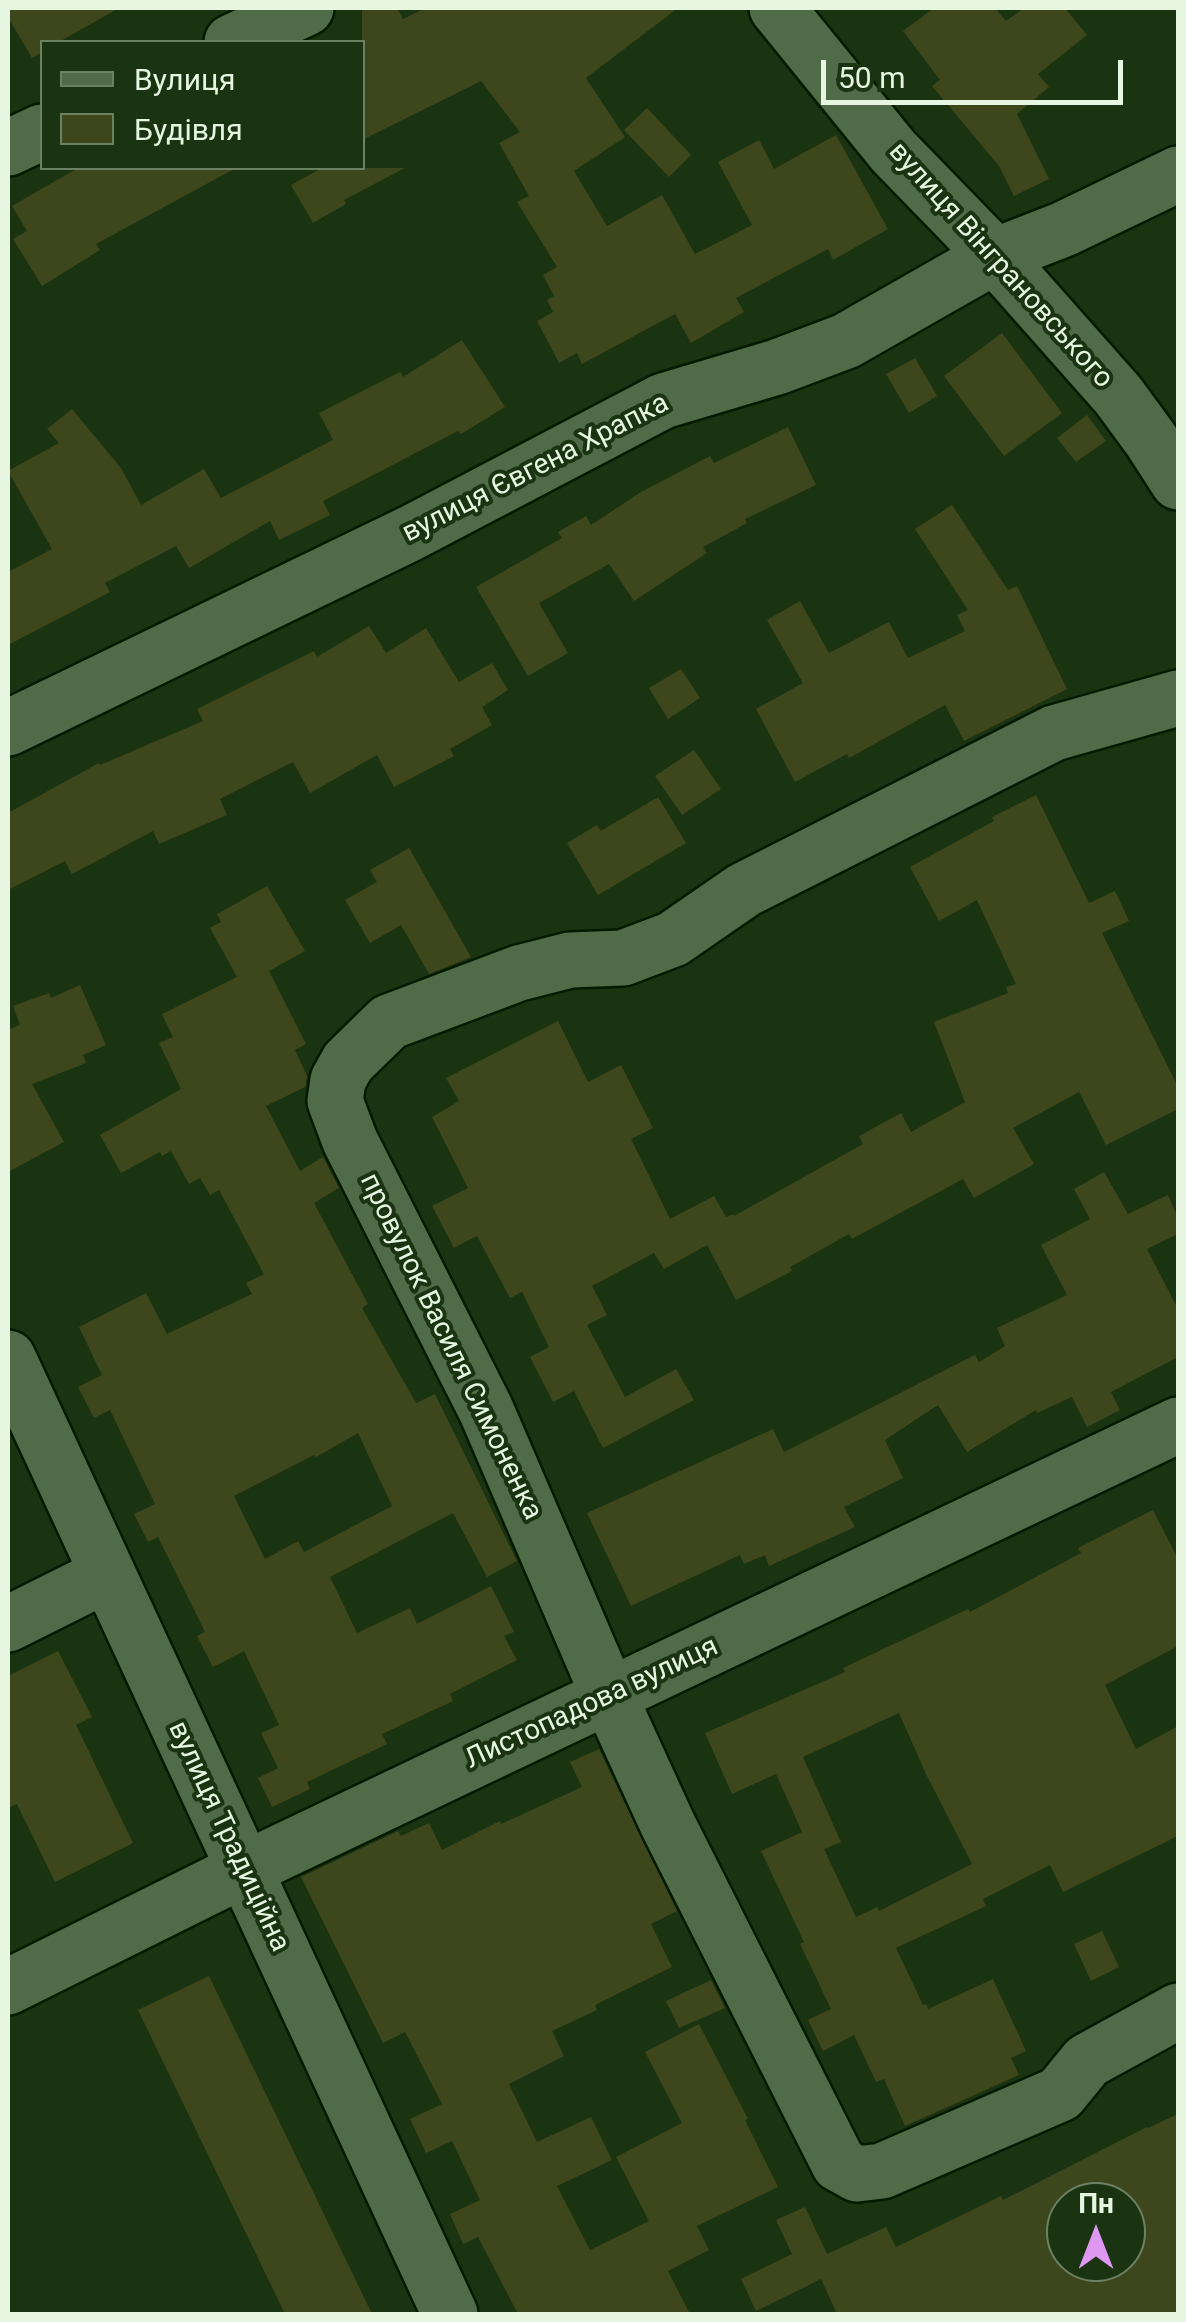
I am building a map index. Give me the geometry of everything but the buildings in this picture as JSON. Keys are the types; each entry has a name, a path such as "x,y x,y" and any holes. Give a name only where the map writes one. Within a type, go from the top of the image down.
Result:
{"street":[{"path":"236,40 306,8"},
{"name":"вулиця Вінграновського","path":"777,8 893,151 995,256 1118,395 1178,482"},
{"path":"8,148 40,133"},
{"name":"вулиця Євгена Храпка","path":"8,728 411,533 663,400 777,367 846,341 995,256 1064,229 1178,174"},
{"name":"провулок Василя Симоненка","path":"1178,698 1054,733 744,890 673,939 624,958 570,960 519,973 389,1022 348,1062 338,1080 335,1101 350,1141 486,1410 668,1825 839,2164 857,2174 882,2171 1060,2094 1087,2061 1178,2011"},
{"name":"вулиця Традиційна","path":"8,1358 450,2314"},
{"name":"Листопадова вулиця","path":"8,1987 243,1870 1178,1424"},
{"path":"8,1624 108,1574"}]}
